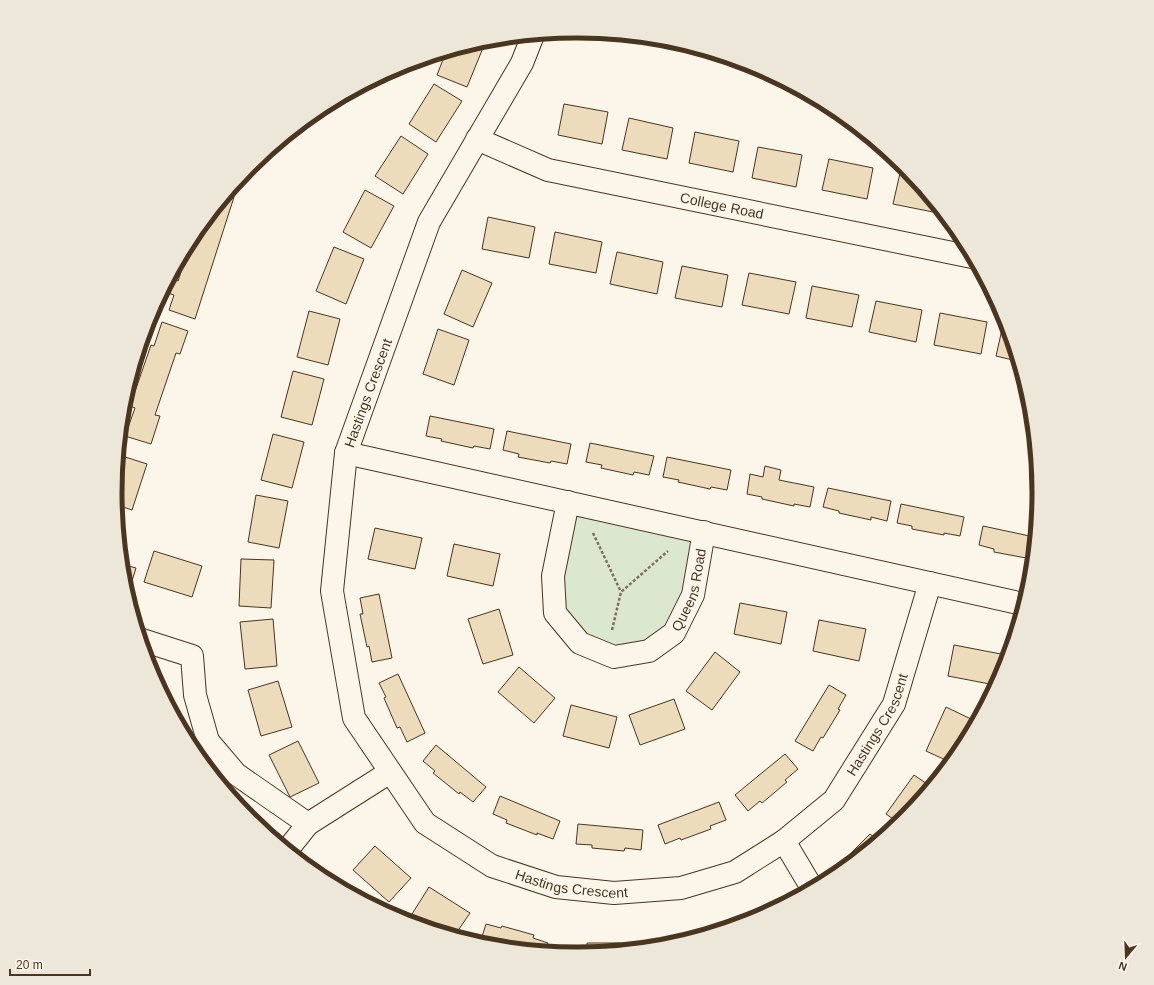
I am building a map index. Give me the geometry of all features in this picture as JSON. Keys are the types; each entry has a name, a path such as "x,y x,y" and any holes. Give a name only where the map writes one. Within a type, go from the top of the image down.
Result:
{"street":[{"name":"Hastings Crescent","path":"531,41 522,63 429,222 346,453 332,591 354,718 425,823 492,866 556,886 614,893 681,888 735,872 784,841 834,800 894,704 930,583"},
{"name":"College Road","path":"477,139 548,170 965,256"},
{"name":"Queens Road","path":"346,453 1018,603"},
{"name":"Queens Road","path":"574,504 553,576 555,613 580,642 614,657 649,651 674,633 693,595 698,531"},
{"path":"148,642 192,656 195,695 208,742 236,774 308,824"},
{"path":"291,845 308,824 390,772"},
{"path":"784,841 809,883"}],"path":[{"path":"574,504 622,592"},
{"path":"606,654 622,592 698,531"}],"green space":[{"path":"568,502 704,532 674,633 614,657 555,613"}],"building":[{"path":"483,48 467,87 437,75 444,58"},
{"path":"434,84 462,101 436,142 409,124"},
{"path":"564,104 608,112 602,144 558,135"},
{"path":"629,118 673,128 667,159 622,150"},
{"path":"695,132 739,141 733,172 689,163"},
{"path":"401,136 428,154 403,194 375,176"},
{"path":"758,147 802,155 796,187 752,178"},
{"path":"829,159 873,168 867,199 822,190"},
{"path":"900,173 935,212 893,204"},
{"path":"365,190 394,206 371,248 343,232"},
{"path":"232,196 234,197 195,319 169,310 174,295 168,293 175,280 178,281 184,264 199,240 216,216"},
{"path":"488,217 535,227 529,258 482,249"},
{"path":"555,232 602,242 596,273 549,264"},
{"path":"334,247 364,259 346,304 316,291"},
{"path":"617,252 663,262 657,294 610,284"},
{"path":"682,266 728,275 722,307 675,298"},
{"path":"462,270 492,283 473,327 444,314"},
{"path":"749,273 796,282 789,314 742,305"},
{"path":"812,286 859,295 852,327 806,318"},
{"path":"876,301 922,310 916,342 869,332"},
{"path":"309,311 340,319 328,365 297,357"},
{"path":"940,313 987,322 981,354 934,345"},
{"path":"162,322 188,331 180,354 176,353 155,415 160,416 151,444 126,436 135,408 131,406 132,401 151,345 154,346"},
{"path":"438,329 469,340 454,385 423,374"},
{"path":"1002,331 1011,360 996,356"},
{"path":"293,371 324,379 312,425 281,417"},
{"path":"430,416 494,429 490,449 474,446 473,448 426,436"},
{"path":"507,431 571,444 567,464 551,461 550,463 518,457 519,454 503,450"},
{"path":"273,434 304,442 292,488 261,480"},
{"path":"590,443 654,456 649,475 634,472 633,475 601,468 602,465 586,462"},
{"path":"124,456 147,464 132,510 122,507"},
{"path":"667,457 731,470 727,490 711,487 710,489 663,477"},
{"path":"765,466 781,470 779,480 814,487 810,507 794,504 794,506 747,494 750,474 763,477"},
{"path":"828,488 891,501 887,521 871,517 871,520 839,513 839,511 823,507"},
{"path":"256,495 288,501 279,548 248,542"},
{"path":"901,504 964,517 960,536 944,533 944,535 912,529 912,526 897,523"},
{"path":"983,526 1030,536 1026,558 994,552 994,549 979,545"},
{"path":"375,528 422,538 415,569 368,559"},
{"path":"454,544 500,554 493,586 447,576"},
{"path":"154,551 202,566 192,597 144,582"},
{"path":"241,559 274,560 271,608 239,606"},
{"path":"128,566 136,568 131,583"},
{"path":"379,594 392,658 372,662 369,646 367,647 360,614 363,614 360,598"},
{"path":"740,603 787,612 781,644 734,634"},
{"path":"499,609 513,655 483,664 468,619"},
{"path":"273,619 277,666 245,669 240,622"},
{"path":"819,620 866,629 859,661 813,651"},
{"path":"954,645 1001,654 989,684 948,676"},
{"path":"715,652 740,672 712,710 686,691"},
{"path":"519,667 555,698 534,723 498,692"},
{"path":"398,674 425,733 407,742 400,727 397,728 384,698 386,697 379,683"},
{"path":"278,681 292,727 261,736 248,690"},
{"path":"829,685 846,695 838,709 840,710 823,738 821,737 813,751 795,741"},
{"path":"674,699 685,729 640,745 629,715"},
{"path":"571,705 617,717 609,748 563,736"},
{"path":"946,707 971,719 945,760 926,751"},
{"path":"298,741 319,783 290,797 269,755"},
{"path":"436,745 486,787 473,802 460,792 459,794 433,773 435,771 423,761"},
{"path":"785,754 798,769 785,780 787,782 762,803 760,801 748,811 735,795"},
{"path":"914,775 926,783 893,819 886,814"},
{"path":"500,796 560,821 553,839 537,833 537,835 506,823 507,820 493,814"},
{"path":"719,802 726,820 710,826 711,829 665,844 658,825"},
{"path":"578,824 643,830 641,850 625,848 624,851 592,848 592,845 576,844"},
{"path":"870,834 873,837 854,853 844,860"},
{"path":"375,846 411,878 389,902 353,870"},
{"path":"429,887 470,913 457,931 431,923 412,914"},
{"path":"486,924 501,928 502,926 534,935 533,938 548,943 547,946 482,937"},
{"path":"587,943 620,943 620,945 607,946 571,947 587,946"}]}
